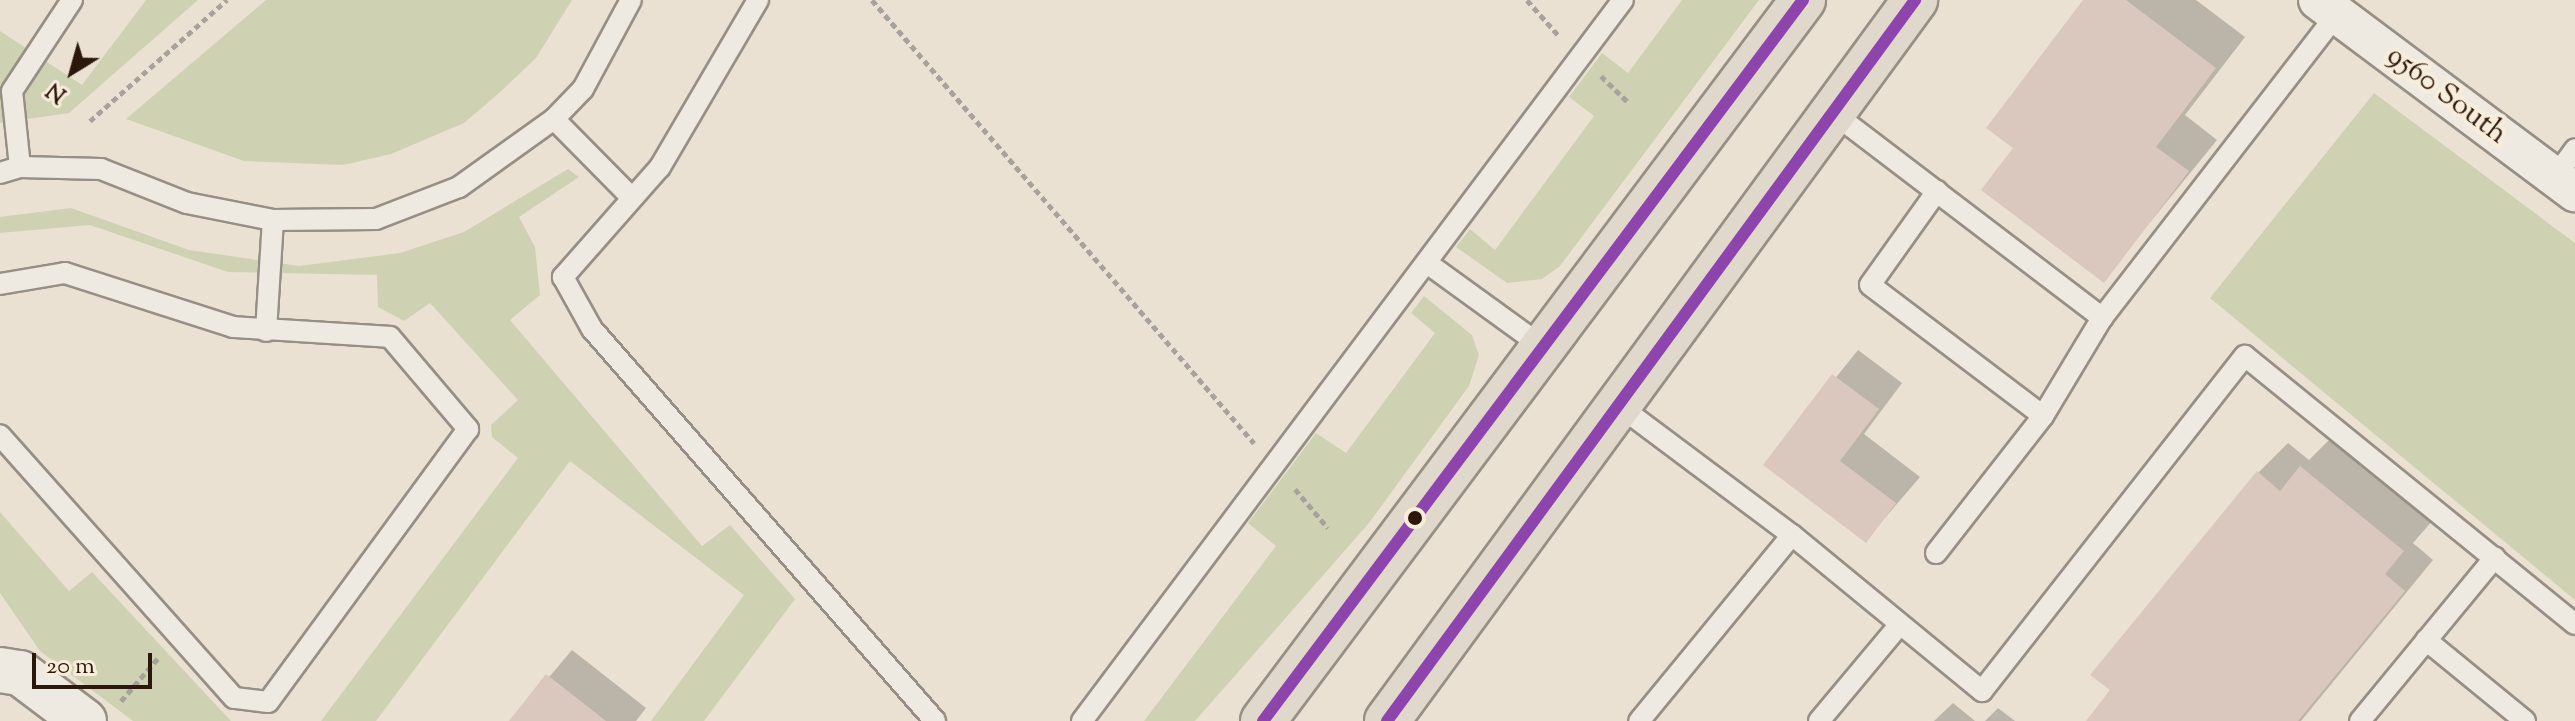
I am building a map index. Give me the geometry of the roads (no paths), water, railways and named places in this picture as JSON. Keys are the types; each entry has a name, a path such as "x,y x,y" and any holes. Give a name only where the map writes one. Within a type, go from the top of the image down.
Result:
{"main road":[{"path":"1263,721 1546,349 1803,0"},
{"path":"1387,721 1915,0"}],"street":[{"name":"9560 South","path":"2328,7 2568,173"},
{"path":"0,670 20,673 99,716"}],"lane":[{"path":"20,167 12,91 72,0"},
{"path":"0,173 20,167 101,169 187,203 273,220 376,219 459,187 554,119 583,89 631,0"},
{"path":"758,0 711,90 631,197 563,277 570,299 935,721"},
{"path":"1082,721 1623,0"},
{"path":"1936,553 2043,416 2102,318 2328,7"},
{"path":"1832,112 2102,318"},
{"path":"554,119 631,197"},
{"path":"1937,191 1870,285 2043,416"},
{"path":"266,331 273,220"},
{"path":"1427,263 1546,349"},
{"path":"0,284 65,273 138,302 266,331 390,337 468,429 268,702 234,698 0,435"},
{"path":"1618,405 1792,535 1982,691 2245,356 2575,624"},
{"path":"1639,721 1792,535"},
{"path":"2360,721 2495,557"},
{"path":"1819,721 1900,624"},
{"path":"2426,640 2525,721"}]}
